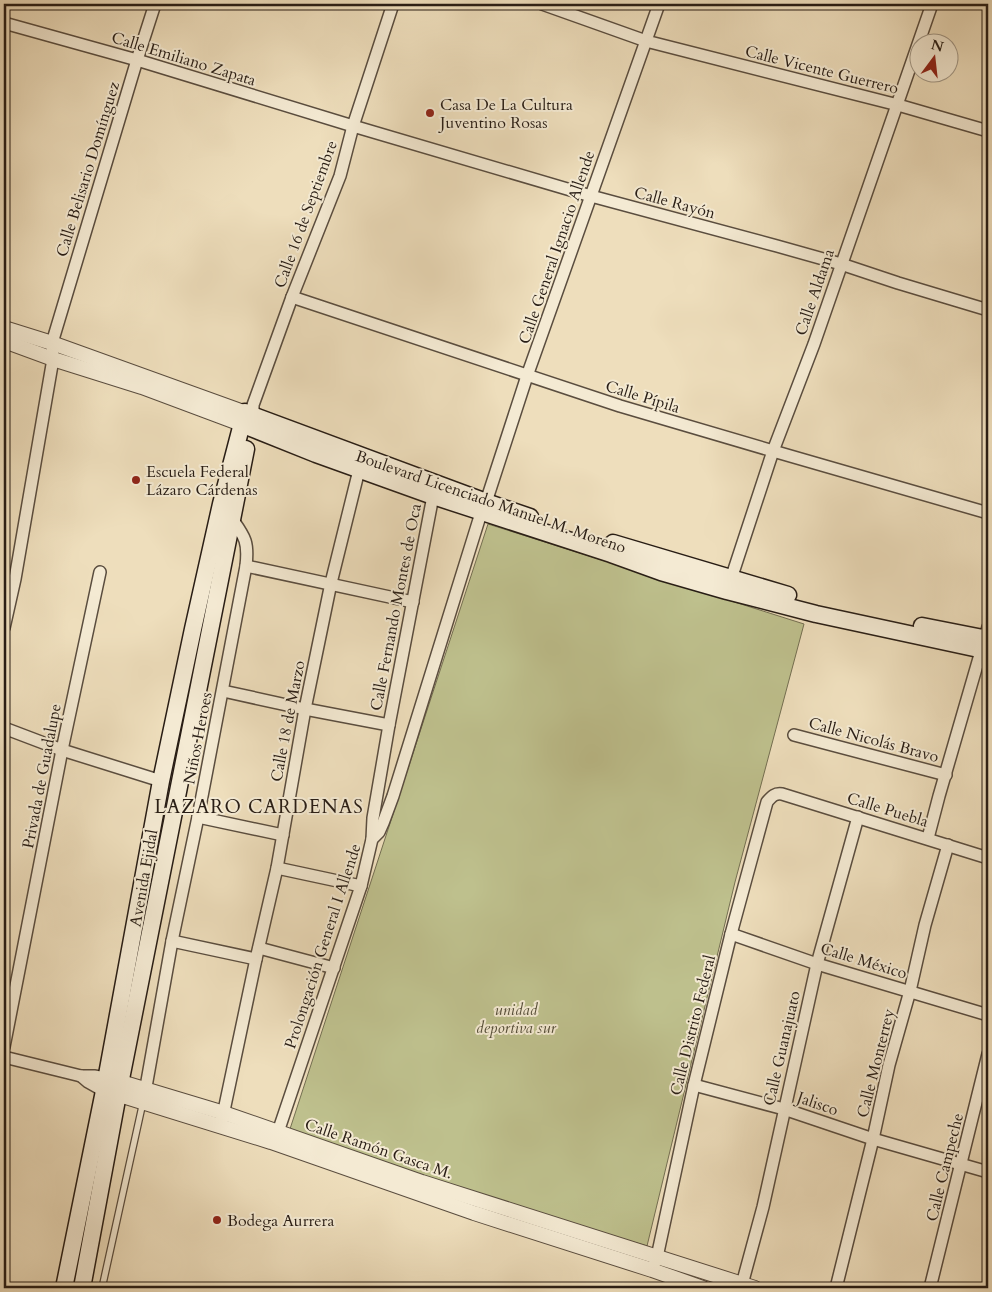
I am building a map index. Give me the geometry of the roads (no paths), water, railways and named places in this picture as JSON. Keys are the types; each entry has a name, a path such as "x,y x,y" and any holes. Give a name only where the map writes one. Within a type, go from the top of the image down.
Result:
{"main road":[{"name":"Boulevard Licenciado Manuel M. Moreno","path":"249,416 359,470 433,496 484,508 642,553 728,585 776,592 876,617 986,641"},
{"name":"Boulevard Licenciado Manuel M. Moreno","path":"249,416 484,508"},
{"name":"Avenida Ejidal","path":"87,1287 112,1086 161,781 221,504 249,416"},
{"name":"Avenida Ejidal","path":"64,1288 112,1086 232,519 249,416"}],"street":[{"name":"Calle Belisario Domínguez","path":"52,343 155,4"},
{"name":"Calle 16 de Septiembre","path":"249,416 292,297 340,176 393,4"},
{"name":"Calle Vicente Guerrero","path":"542,4 646,41 898,105 988,131"},
{"name":"Calle General Ignacio Allende","path":"484,508 527,376 659,4"},
{"name":"Calle Aldama","path":"728,585 773,451 814,344 932,4"},
{"name":"Calle Emiliano Zapata","path":"4,23 137,60 354,126"},
{"name":"Calle Rayón","path":"354,126 591,196 841,264 988,310"},
{"name":"Calle Pípila","path":"292,297 620,406 988,513"},
{"name":"Boulevard Licenciado Manuel M. Moreno","path":"4,328 52,343 164,389 249,416"},
{"name":"Boulevard Licenciado Manuel M. Moreno","path":"4,341 53,359 142,387 164,389"},
{"path":"4,628 15,579 53,359 52,343"},
{"name":"Calle 18 de Marzo","path":"222,1120 277,868 305,709 331,584 359,470"},
{"name":"Calle Fernando Montes de Oca","path":"372,840 373,818 388,725 433,496"},
{"name":"Niños Heroes","path":"144,1096 172,941 223,691 248,554 246,541 221,504"},
{"name":"Prolongación General I Allende","path":"274,1137 334,968 361,886 372,840 383,823 393,796 484,508"},
{"path":"246,566 413,602"},
{"name":"Privada de Guadalupe","path":"4,1047 62,750 100,572"},
{"path":"4,575 15,579"},
{"name":"Calle Nicolás Bravo","path":"928,838 986,641"},
{"path":"223,691 388,725"},
{"path":"4,728 62,750 161,781"},
{"name":"Calle Nicolás Bravo","path":"794,735 946,775"},
{"name":"Calle Puebla","path":"777,793 988,858"},
{"name":"Calle Distrito Federal","path":"658,1262 694,1085 731,934 767,802 771,796 777,793"},
{"path":"198,817 283,835"},
{"name":"Calle Guanajuato","path":"746,1287 784,1109 818,964 858,817"},
{"name":"Calle Monterrey","path":"836,1288 873,1139 889,1065 948,845"},
{"path":"277,868 361,886"},
{"name":"Calle México","path":"731,934 818,964 988,1015"},
{"path":"172,941 334,968"},
{"name":"Calle Campeche","path":"930,1288 988,1054"},
{"name":"Calle Ramón Gasca M.","path":"4,1057 81,1076 94,1076 112,1086 274,1137 419,1188 575,1230 658,1262"},
{"name":"Jalisco","path":"694,1085 784,1109 873,1139 988,1172"},
{"name":"Calle Ramón Gasca M.","path":"419,1188 474,1214 571,1245 658,1262"},
{"path":"571,1245 575,1230"},
{"path":"658,1262 746,1287"},
{"path":"658,1262 703,1288"}],"lane":[{"path":"102,1288 144,1096"}],"place":[{"name":"Casa De La Cultura Juventino Rosas","path":"430,113"},
{"name":"Escuela Federal Lázaro Cárdenas","path":"136,480"},
{"name":"Bodega Aurrera","path":"217,1220"}],"district":[{"name":"LAZARO CARDENAS","path":"259,806"}],"park label":[{"name":"unidad deportiva sur","path":"516,1018"}]}
